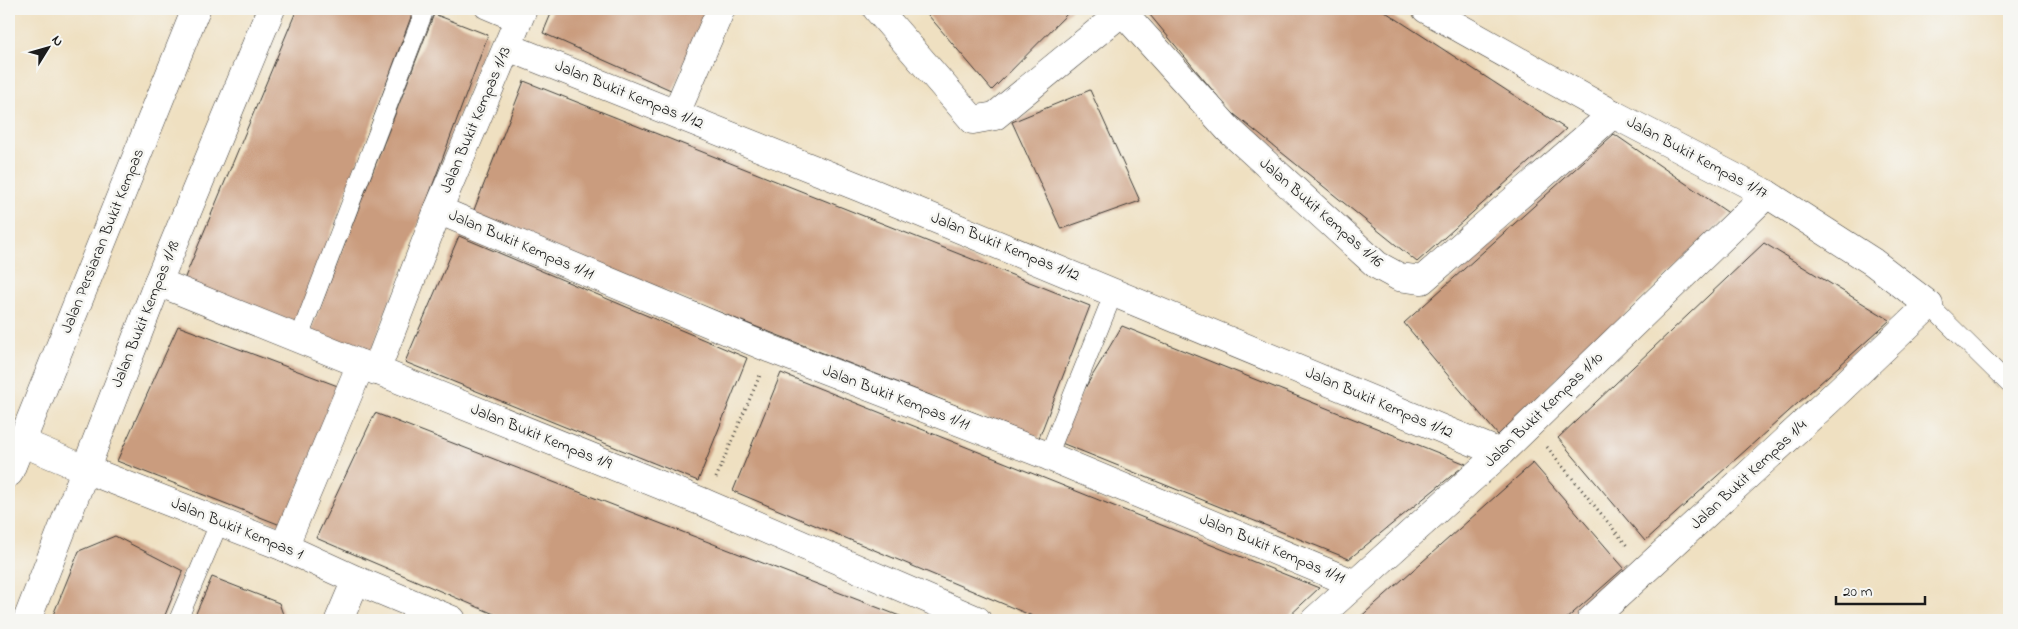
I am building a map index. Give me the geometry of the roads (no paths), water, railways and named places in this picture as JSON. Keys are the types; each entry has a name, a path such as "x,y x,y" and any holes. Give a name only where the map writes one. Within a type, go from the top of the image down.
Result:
{"street":[{"name":"Jalan Persiaran Bukit Kempas","path":"9,473 196,9"},
{"name":"Jalan Bukit Kempas 1/18","path":"27,620 158,282 271,9"},
{"path":"676,113 721,9"},
{"path":"877,9 973,120 994,116 1121,10"},
{"name":"Jalan Bukit Kempas 1/17","path":"1426,9 1613,114 1767,194 1873,262 1929,305"},
{"name":"Jalan Bukit Kempas 1/16","path":"1121,10 1229,130 1377,265 1399,276 1422,280 1613,114"},
{"name":"Jalan Bukit Kempas 1/12","path":"516,26 676,113 1114,292 1500,453"},
{"name":"Jalan Bukit Kempas 1/13","path":"284,547 369,368 516,26"},
{"name":"Jalan Bukit Kempas 1/10","path":"1315,620 1500,453 1767,194"},
{"name":"Jalan Bukit Kempas 1/11","path":"438,210 771,349 1048,456 1355,584"},
{"name":"Jalan Bukit Kempas 1/9","path":"158,282 705,503 977,620"},
{"name":"Jalan Bukit Kempas 1/4","path":"1591,620 1647,570 1929,305"},
{"name":"Jalan Bukit Kempas 1","path":"21,442 284,547 356,580 452,620"},
{"path":"339,620 356,580"},
{"name":"Jalan Bukit Kempas 1/9","path":"922,597 950,620"}],"lane":[{"path":"299,338 425,9"},
{"path":"484,9 516,26"},
{"path":"1048,456 1114,292"},
{"path":"1929,305 2009,384"},
{"path":"178,620 220,521"}]}
